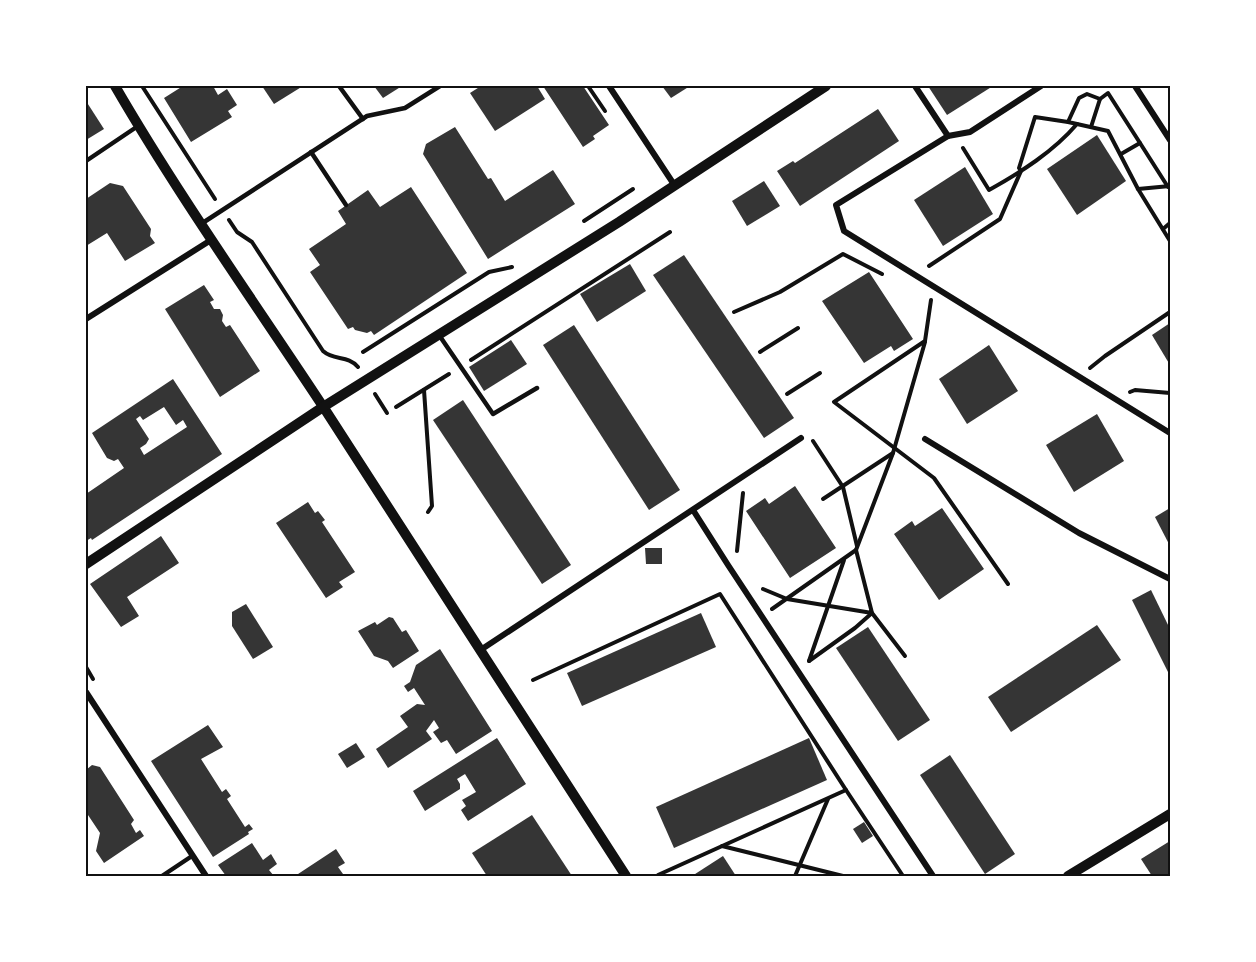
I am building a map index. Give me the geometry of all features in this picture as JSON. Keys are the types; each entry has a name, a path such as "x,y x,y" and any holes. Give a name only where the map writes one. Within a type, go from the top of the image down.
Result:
{"street":[{"path":"116,86 211,240 323,407 478,651 626,876"},
{"path":"609,86 675,186"},
{"path":"86,564 323,407 675,186 825,86"},
{"path":"915,86 951,136"},
{"path":"1041,86 970,132 951,136 836,205 844,231 1170,433"},
{"path":"1136,86 1170,140"},
{"path":"86,319 211,240"},
{"path":"478,651 801,438"},
{"path":"925,439 1079,533 1170,579"},
{"path":"693,510 933,876"},
{"path":"86,692 206,876"},
{"path":"1068,876 1170,814"}],"lane":[{"path":"339,86 363,119"},
{"path":"201,224 367,116 405,108 440,86"},
{"path":"86,161 138,125"},
{"path":"311,152 346,205"},
{"path":"439,335 492,414 537,388"},
{"path":"162,876 192,856"}],"path":[{"path":"142,86 213,196"},
{"path":"1068,122 1079,98 1087,93 1100,99"},
{"path":"1091,127 1100,99 1108,93 1169,186 1138,189"},
{"path":"1022,171 1019,168 1035,117 1108,131 1138,189 1170,241"},
{"path":"951,136 989,190 1022,171 1066,137 1077,124"},
{"path":"1121,154 1140,143"},
{"path":"916,275 1000,219 1022,171"},
{"path":"580,224 639,185"},
{"path":"1163,229 1170,223"},
{"path":"233,226 252,242 323,351 329,356 351,361 360,372"},
{"path":"396,407 670,232"},
{"path":"734,312 780,292 843,254 892,280"},
{"path":"363,352 489,272 510,268 520,262"},
{"path":"762,616 856,549 894,451 926,341 931,301 921,296"},
{"path":"1080,376 1105,356 1170,312"},
{"path":"760,352 798,328"},
{"path":"926,341 834,402 894,451 934,478 1008,584"},
{"path":"787,394 820,373"},
{"path":"424,390 432,506 428,512"},
{"path":"1114,398 1135,390 1170,393"},
{"path":"808,432 843,487 872,613 905,657"},
{"path":"823,499 894,451"},
{"path":"728,566 736,559 744,483 741,477"},
{"path":"844,558 808,661 872,613"},
{"path":"742,585 755,586 787,599 872,613"},
{"path":"533,680 720,594 901,876"},
{"path":"658,875 846,790"},
{"path":"795,876 828,798"},
{"path":"722,846 843,876"}],"building":[{"path":"183,86 213,86 218,95 227,89 237,105 228,111 232,117 191,142 164,98"},
{"path":"262,86 303,86 274,104"},
{"path":"374,86 402,86 383,98"},
{"path":"481,86 537,86 545,99 495,131 470,93"},
{"path":"543,86 583,86 609,125 593,136 595,139 583,147"},
{"path":"662,86 690,86 671,98"},
{"path":"928,86 993,86 947,115"},
{"path":"86,101 104,129 86,140"},
{"path":"878,109 899,141 800,206 777,171 793,161 795,163"},
{"path":"455,127 505,201 553,170 575,204 488,259 423,154 426,144"},
{"path":"1097,135 1126,181 1077,215 1047,169"},
{"path":"965,167 993,214 943,246 914,200"},
{"path":"764,181 780,206 747,226 732,201"},
{"path":"110,183 123,186 151,229 150,236 155,243 125,261 107,233 86,246 86,199"},
{"path":"411,187 467,273 374,335 371,331 367,333 355,330 353,327 348,329 310,272 320,265 309,249 346,224 338,211 368,190 380,207"},
{"path":"684,255 794,418 764,438 653,275"},
{"path":"630,264 646,291 597,322 580,294"},
{"path":"869,272 913,339 894,351 891,346 864,363 822,301"},
{"path":"204,285 214,300 210,302 214,309 220,309 223,315 222,321 226,327 230,325 260,371 220,397 165,309"},
{"path":"1170,323 1170,365 1152,335"},
{"path":"574,325 680,490 649,510 543,345"},
{"path":"511,340 527,364 484,391 469,367"},
{"path":"989,345 1018,391 967,424 939,379"},
{"path":"173,379 222,454 92,540 91,538 86,541 86,494 124,468 118,459 114,461 107,458 92,433","holes":["164,407 176,425 183,420 187,427 144,455 140,448 149,439 136,419 140,416 143,420"]},
{"path":"463,400 571,565 542,584 433,420"},
{"path":"1097,414 1124,461 1074,492 1046,445"},
{"path":"795,486 836,548 790,578 746,511 765,498 769,504"},
{"path":"308,502 315,513 318,511 325,520 322,522 355,572 339,582 343,587 326,598 276,523"},
{"path":"942,508 984,569 939,600 894,534 912,521 915,526"},
{"path":"1170,508 1170,546 1155,517"},
{"path":"161,536 179,563 127,597 139,616 121,627 90,584"},
{"path":"645,548 662,548 662,564 646,564"},
{"path":"1151,590 1170,629 1170,676 1132,600"},
{"path":"246,604 273,647 253,659 232,626 232,612"},
{"path":"701,613 716,647 582,706 567,673"},
{"path":"389,617 393,618 402,632 406,630 419,651 393,668 388,661 374,656 358,631 375,622 377,625"},
{"path":"1097,625 1121,660 1011,732 988,697"},
{"path":"868,627 930,720 898,741 836,648"},
{"path":"440,649 492,731 456,754 447,740 441,743 433,732 439,728 434,720 426,731 432,739 388,768 376,749 408,727 400,716 417,704 425,705 414,688 408,692 404,686 410,682 416,665"},
{"path":"208,725 223,747 201,759 222,792 226,789 231,796 227,799 245,827 249,824 253,829 248,832 249,834 213,857 151,761"},
{"path":"497,738 526,784 468,821 461,810 466,806 462,800 476,792 465,774 457,779 460,789 425,811 413,791"},
{"path":"809,738 827,780 674,848 656,807"},
{"path":"356,743 365,757 347,768 338,754"},
{"path":"950,755 1015,854 985,874 920,775"},
{"path":"92,765 100,767 134,820 131,824 136,833 140,830 144,836 104,863 96,851 100,833 86,812 86,770"},
{"path":"532,815 572,876 487,876 472,853"},
{"path":"864,822 873,836 862,843 853,829"},
{"path":"1170,841 1170,876 1152,876 1141,859"},
{"path":"252,843 263,860 271,854 277,864 269,870 274,876 226,876 218,865"},
{"path":"336,849 345,863 338,867 343,874 340,876 295,876"},
{"path":"723,856 736,876 692,876"}]}
